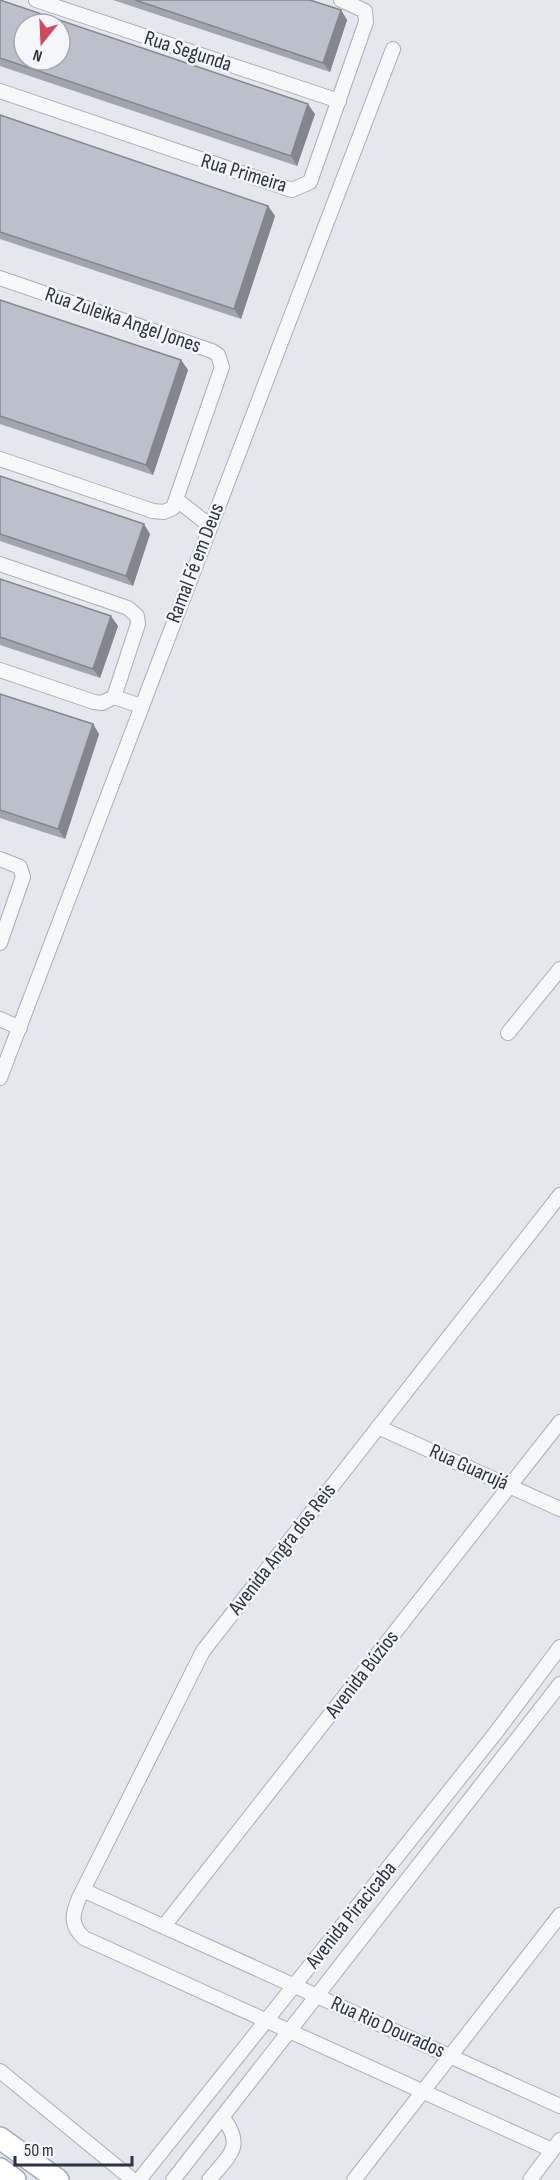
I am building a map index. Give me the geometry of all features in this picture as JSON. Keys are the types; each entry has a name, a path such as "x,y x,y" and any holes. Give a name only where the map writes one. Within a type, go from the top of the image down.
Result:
{"main road":[{"path":"0,2138 58,2180"},
{"path":"0,2169 15,2180"}],"street":[{"name":"Rua Segunda","path":"36,0 339,101"},
{"name":"Rua Primeira","path":"0,92 292,190 310,182 366,22 367,16 360,7 340,0"},
{"name":"Ramal Fé em Deus","path":"0,1078 209,525 393,49"},
{"name":"Rua Zuleika Angel Jones","path":"0,278 212,351 218,355 222,367 177,500 173,508 164,512 153,511 0,459"},
{"path":"177,500 209,525"},
{"path":"0,564 133,611 137,616 138,624 114,697"},
{"path":"0,670 94,702 102,703 114,697 141,706"},
{"path":"0,859 20,867 23,877 0,943"},
{"path":"508,1033 560,969"},
{"path":"0,1019 20,1028"},
{"name":"Avenida Angra dos Reis","path":"265,2021 84,1938 73,1927 76,1906 203,1652 560,1195"},
{"name":"Avenida Búzios","path":"164,1926 560,1422"},
{"name":"Rua Guarujá","path":"378,1427 560,1509"},
{"name":"Avenida Piracicaba","path":"139,2180 494,1735 560,1647"},
{"name":"Avenida Piracicaba","path":"173,2180 224,2119 289,2031 560,1684"},
{"name":"Rua Rio Dourados","path":"85,1891 451,2054 560,2106"},
{"path":"354,2180 560,1915"},
{"path":"265,2021 421,2091 556,2145 530,2180"},
{"path":"0,2071 133,2180"},
{"path":"209,2180 232,2152 236,2142 234,2132 224,2119"}],"building":[{"path":"0,0 36,12 12,12 12,62 0,58"},
{"path":"135,0 310,0 341,10 323,63"},
{"path":"72,24 308,104 291,156 42,72 72,72"},
{"path":"0,115 268,206 234,309 0,232"},
{"path":"0,300 181,360 146,465 0,416"},
{"path":"0,476 144,524 126,576 0,534"},
{"path":"0,579 111,616 93,669 0,637"},
{"path":"0,694 93,724 58,829 0,810"}]}
